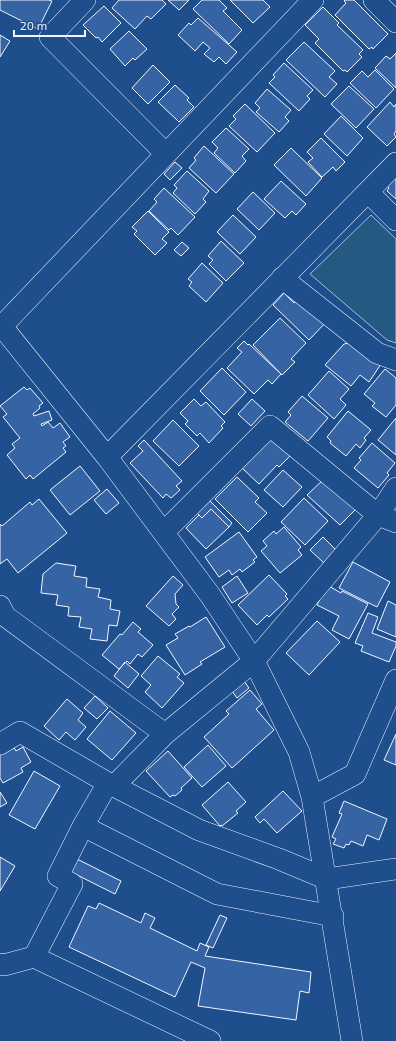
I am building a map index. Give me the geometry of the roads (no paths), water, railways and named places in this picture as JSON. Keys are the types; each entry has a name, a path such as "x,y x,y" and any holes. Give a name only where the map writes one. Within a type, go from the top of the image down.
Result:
{"street":[{"path":"85,0 50,37 166,154"},
{"path":"313,0 1,325 107,457 210,595 254,661 299,752 312,796 327,879 352,1041"},
{"path":"374,0 396,22"},
{"path":"107,457 396,164"},
{"path":"368,192 396,220"},
{"path":"282,278 377,353 396,360"},
{"path":"164,532 270,426 387,518"},
{"path":"34,957 72,884 58,876 83,826 111,784 165,734 254,661 387,518 396,488"},
{"path":"0,606 6,616 165,734"},
{"path":"312,796 355,774 396,680"},
{"path":"0,744 20,732 111,784 199,830 279,859 327,879 396,869"},
{"path":"83,826 217,894 333,916"},
{"path":"0,964 4,965 34,957 210,1041"}]}
